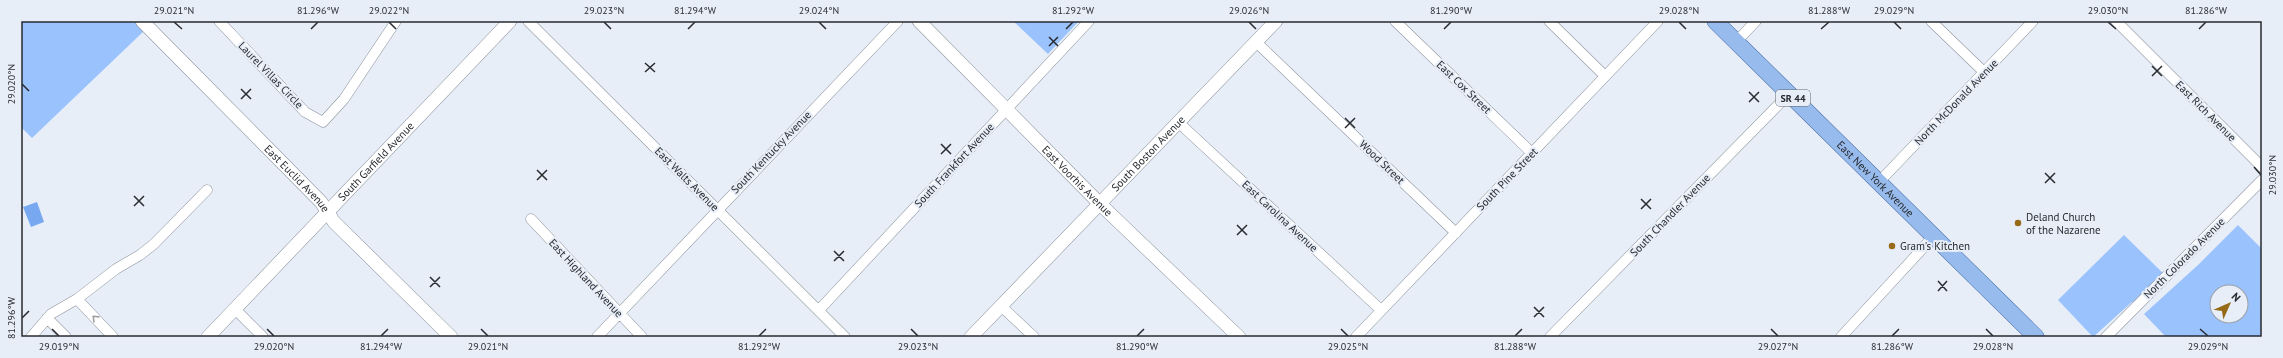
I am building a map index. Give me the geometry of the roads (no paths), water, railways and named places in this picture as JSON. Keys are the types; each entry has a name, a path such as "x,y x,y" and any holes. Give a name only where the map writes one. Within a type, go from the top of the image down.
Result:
{"main road":[{"name":"East New York Avenue","path":"1715,21 2036,337"}],"street":[{"name":"East Euclid Avenue","path":"142,21 321,202 334,222 451,337"},
{"name":"Laurel Villas Circle","path":"219,21 305,112 323,122 344,99 396,21"},
{"name":"South Garfield Avenue","path":"208,337 510,21"},
{"name":"East Walts Avenue","path":"528,21 845,337"},
{"name":"South Kentucky Avenue","path":"597,337 717,209 898,21"},
{"name":"East Voorhis Avenue","path":"919,21 1100,204 1240,337"},
{"name":"South Frankfort Avenue","path":"819,310 1089,21"},
{"name":"South Boston Avenue","path":"971,337 1276,21"},
{"name":"East Cox Street","path":"1396,21 1532,153"},
{"path":"1550,21 1606,76"},
{"name":"South Pine Street","path":"1356,337 1658,21"},
{"path":"1736,42 1756,21"},
{"path":"1931,21 1984,72"},
{"name":"North McDonald Avenue","path":"1879,182 2033,21"},
{"name":"East Rich Avenue","path":"2116,21 2262,167"},
{"name":"Wood Street","path":"1256,42 1456,233"},
{"name":"South Chandler Avenue","path":"1550,337 1789,94"},
{"name":"East Carolina Avenue","path":"1178,122 1382,310"},
{"name":"North Colorado Avenue","path":"2106,337 2262,180"},
{"path":"31,337 47,318 77,299 116,269 140,255 154,244 207,190"},
{"name":"East Highland Avenue","path":"531,219 642,337"},
{"path":"1844,336 1934,236"},
{"path":"77,299 113,337"},
{"path":"1001,306 1034,337"},
{"path":"236,309 263,337"},
{"path":"47,318 65,336"}],"place":[{"name":"Deland Church of the Nazarene","path":"2018,223"},
{"name":"Gram's Kitchen","path":"1892,246"}]}
